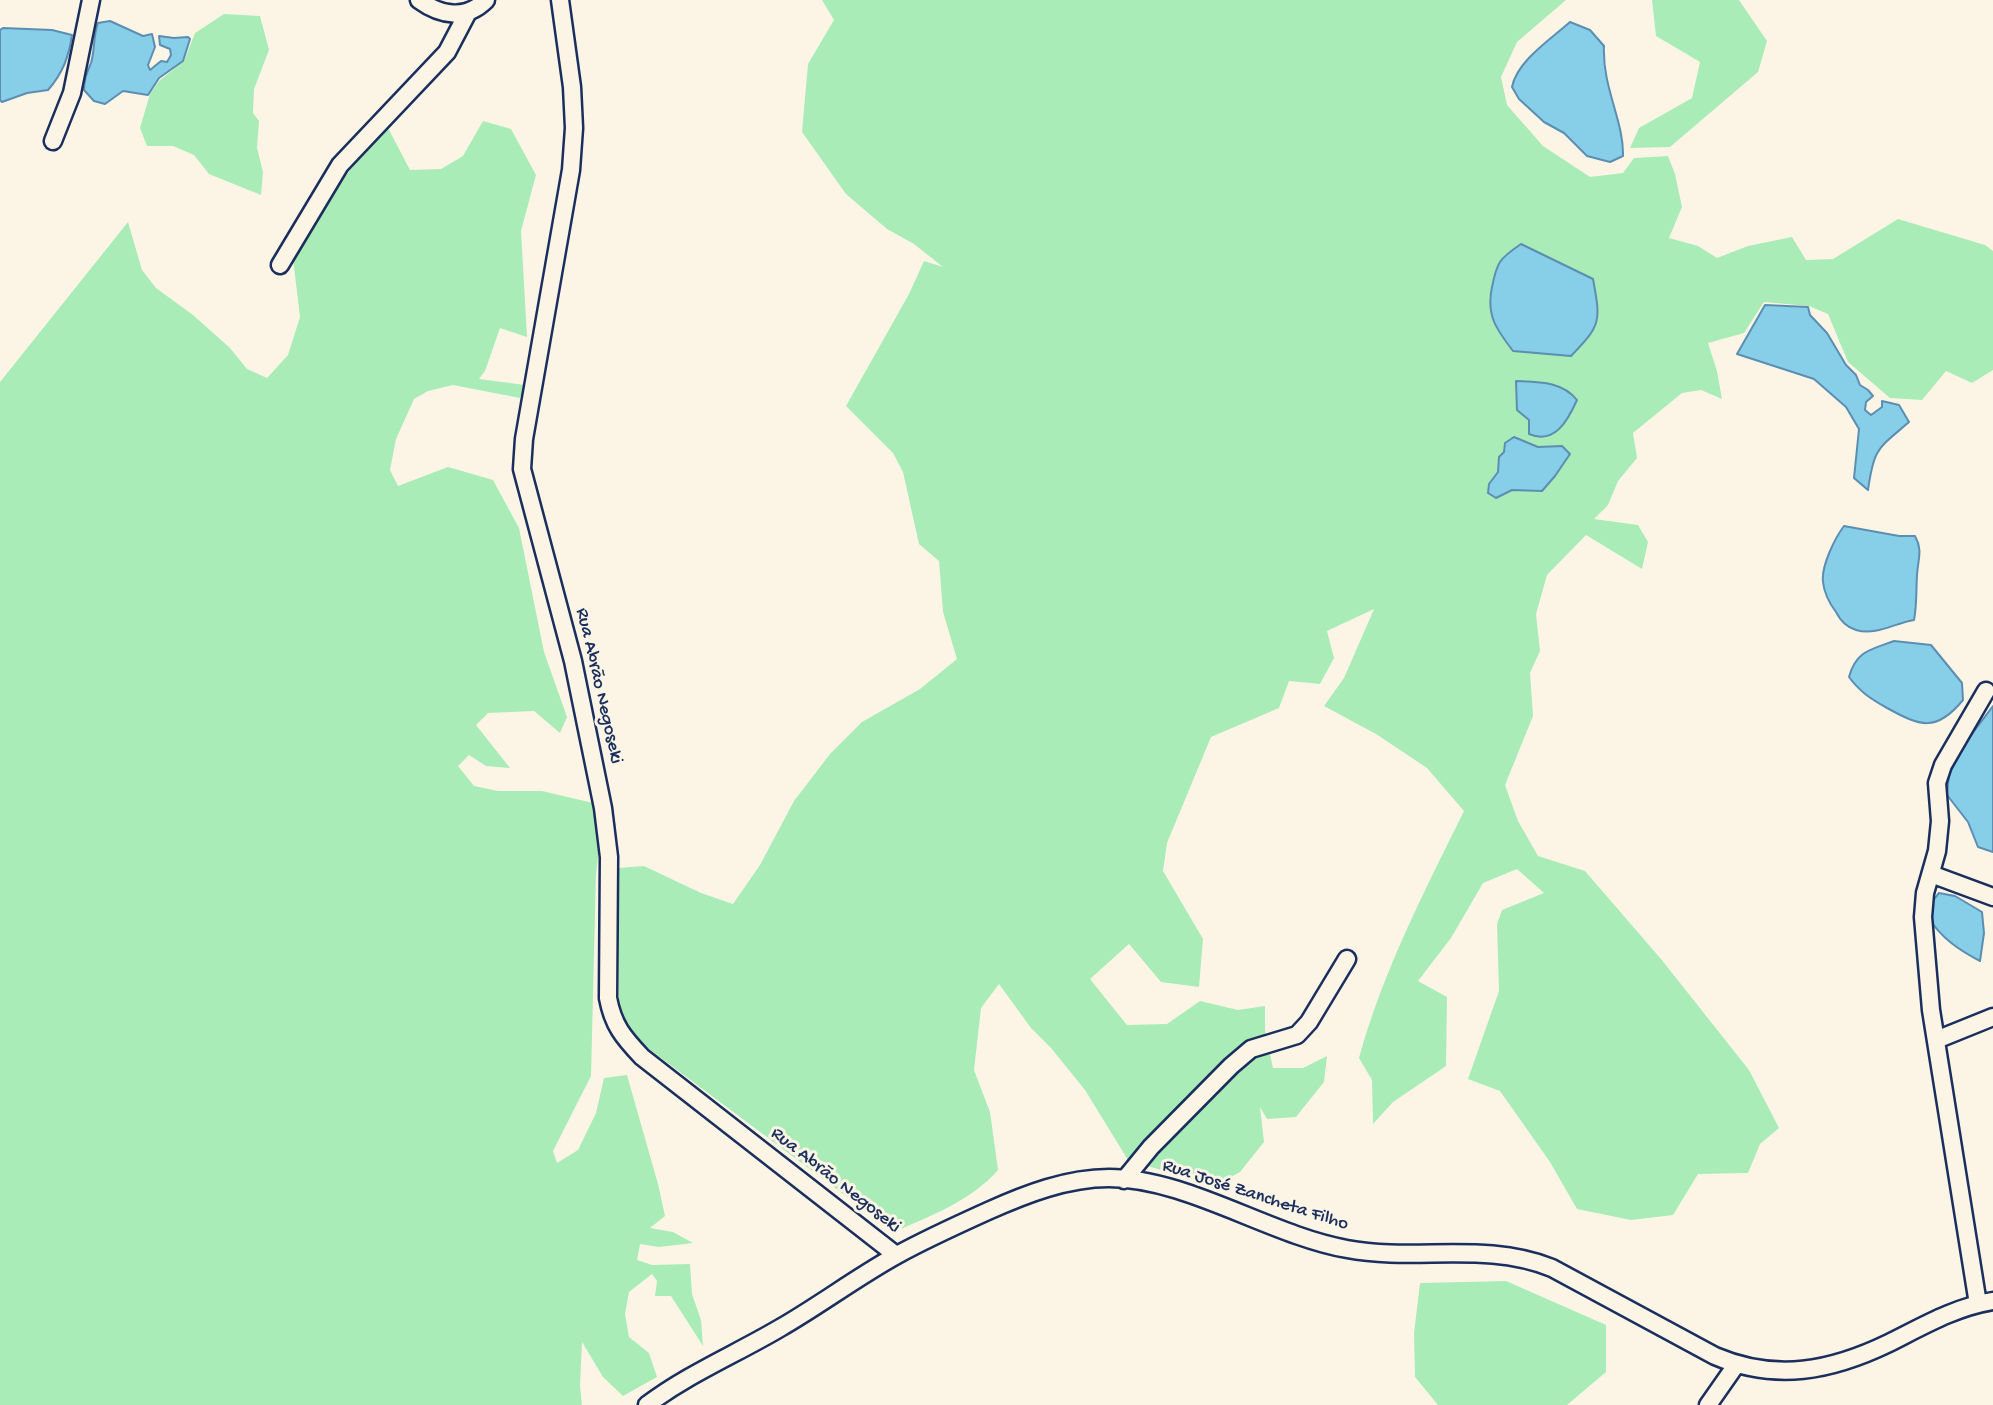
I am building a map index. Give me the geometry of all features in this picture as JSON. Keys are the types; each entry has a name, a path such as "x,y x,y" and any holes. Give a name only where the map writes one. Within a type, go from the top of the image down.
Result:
{"street":[{"path":"53,141 72,93 91,0"},
{"path":"419,0 430,8 449,15 468,12 486,0"},
{"name":"Rua Abrão Negoseki","path":"560,0 572,87 574,128 571,170 524,439 523,469 573,661 603,808 608,858 608,998 612,1019 625,1040 642,1056 896,1255"},
{"path":"280,265 340,165 447,52 468,12"},
{"path":"1986,691 1956,741 1937,783 1940,821 1937,851 1923,917 1931,1010 1986,1302"},
{"path":"1931,874 1993,897"},
{"path":"1124,1180 1151,1147 1251,1049 1297,1035 1309,1022 1347,959"},
{"path":"1936,1040 1993,1017"},
{"name":"Rua José Zancheta Filho","path":"647,1405 687,1378 802,1315 896,1255 975,1217 1050,1187 1110,1178 1149,1183 1181,1192 1295,1235 1350,1250 1386,1253 1498,1253 1531,1260 1552,1268 1715,1356 1736,1365 1762,1371 1791,1372 1821,1366 1887,1344 1930,1322 1986,1302"},
{"path":"1708,1405 1736,1365"}],"green space":[{"path":"822,0 1566,0 1517,42 1501,77 1507,105 1543,146 1590,177 1623,173 1634,158 1668,156 1682,207 1669,238 1698,246 1717,258 1748,246 1792,237 1806,260 1833,259 1898,219 1985,245 1993,251 1993,370 1972,383 1946,371 1922,400 1890,398 1848,362 1828,314 1809,306 1764,302 1744,333 1708,343 1722,399 1701,390 1682,393 1633,433 1637,458 1618,481 1608,505 1594,519 1638,525 1648,542 1642,569 1586,535 1547,575 1536,614 1540,651 1530,673 1533,716 1505,785 1518,821 1538,856 1585,871 1661,959 1749,1070 1779,1128 1760,1144 1748,1173 1698,1174 1673,1215 1631,1220 1577,1209 1550,1162 1500,1091 1468,1079 1499,991 1497,924 1502,910 1544,893 1517,869 1483,883 1451,938 1418,981 1447,997 1446,1066 1393,1102 1373,1124 1372,1080 1359,1058 1392,963 1464,811 1427,768 1376,734 1324,706 1344,678 1374,609 1327,631 1334,658 1320,684 1289,681 1279,708 1211,737 1167,843 1163,871 1203,939 1199,987 1161,982 1129,944 1090,979 1127,1025 1167,1024 1200,1001 1238,1010 1265,1006 1265,1031 1273,1068 1303,1068 1327,1056 1324,1082 1296,1117 1267,1119 1260,1107 1264,1142 1240,1172 1214,1186 1128,1160 1085,1090 1031,1028 999,984 981,1008 974,1070 990,1112 998,1170 963,1199 894,1232 641,1043 633,1033 626,1023 619,999 618,868 644,866 701,893 733,904 760,865 794,801 830,754 862,722 920,689 957,659 943,612 939,561 919,544 903,472 893,453 846,406 909,294 924,261 943,267 914,244 887,229 846,194 802,132 808,64 834,20"},
{"path":"1652,0 1739,0 1767,41 1758,72 1670,147 1630,148 1639,128 1692,98 1700,62 1656,36"},
{"path":"224,14 260,16 269,50 254,89 253,113 259,121 257,148 263,172 261,195 209,174 194,155 173,146 147,146 140,128 150,94 159,81 184,61 195,33"},
{"path":"483,121 511,129 536,175 521,231 527,337 500,328 485,371 479,379 525,385 520,398 453,385 428,391 414,399 396,439 390,470 398,486 448,467 493,480 519,528 544,652 567,717 560,733 534,711 488,713 476,725 510,768 486,766 469,755 458,766 474,786 498,791 542,791 593,803 600,841 596,873 591,1076 553,1151 557,1163 578,1150 596,1113 604,1078 627,1075 665,1216 650,1228 673,1232 693,1243 659,1247 640,1244 637,1260 652,1265 690,1264 692,1294 701,1320 703,1346 671,1296 655,1296 657,1281 652,1274 629,1292 625,1314 629,1337 649,1353 657,1377 623,1396 603,1377 582,1342 582,1405 0,1405 0,382 128,222 142,270 156,288 193,315 230,348 247,369 267,378 288,355 300,317 293,259 328,200 368,145 387,126 410,170 441,169 463,156"},
{"path":"1506,1281 1606,1325 1606,1372 1567,1405 1438,1405 1415,1377 1414,1333 1420,1283"}],"water":[{"path":"110,21 143,36 152,34 155,47 148,65 150,70 161,61 167,62 171,55 170,49 160,45 159,36 190,39 183,61 159,78 148,95 123,91 105,104 94,101 84,90 85,79 98,23"},
{"path":"1570,22 1590,30 1604,46 1606,76 1620,130 1623,156 1610,162 1587,156 1564,133 1544,122 1519,99 1512,87 1520,68 1528,59"},
{"path":"0,30 52,30 72,35 64,64 48,90 27,93 2,102 0,100"},
{"path":"1521,244 1593,279 1597,305 1596,322 1588,337 1571,356 1513,351 1494,321 1490,297 1496,272 1503,258"},
{"path":"1765,305 1808,307 1810,315 1827,333 1860,385 1873,396 1866,402 1865,410 1871,415 1882,407 1882,401 1899,405 1909,422 1879,450 1868,490 1854,478 1859,429 1846,407 1814,379 1737,354"},
{"path":"1516,381 1557,386 1577,400 1559,429 1546,436 1529,434 1529,420 1517,410"},
{"path":"1514,437 1538,447 1562,446 1570,454 1542,491 1512,490 1496,498 1488,493 1489,484 1498,472 1499,457 1504,452 1505,443"},
{"path":"1844,526 1899,536 1915,536 1919,555 1914,620 1878,630 1863,631 1849,627 1839,618 1826,594 1823,575 1829,552"},
{"path":"1894,641 1931,645 1962,683 1963,700 1944,718 1927,723 1909,719 1871,698 1849,677 1856,662 1865,653"},
{"path":"1993,706 1993,852 1978,847 1968,822 1947,795 1949,774 1968,739"},
{"path":"1939,893 1955,896 1982,912 1984,933 1980,961 1951,943 1928,917 1930,904"}]}
